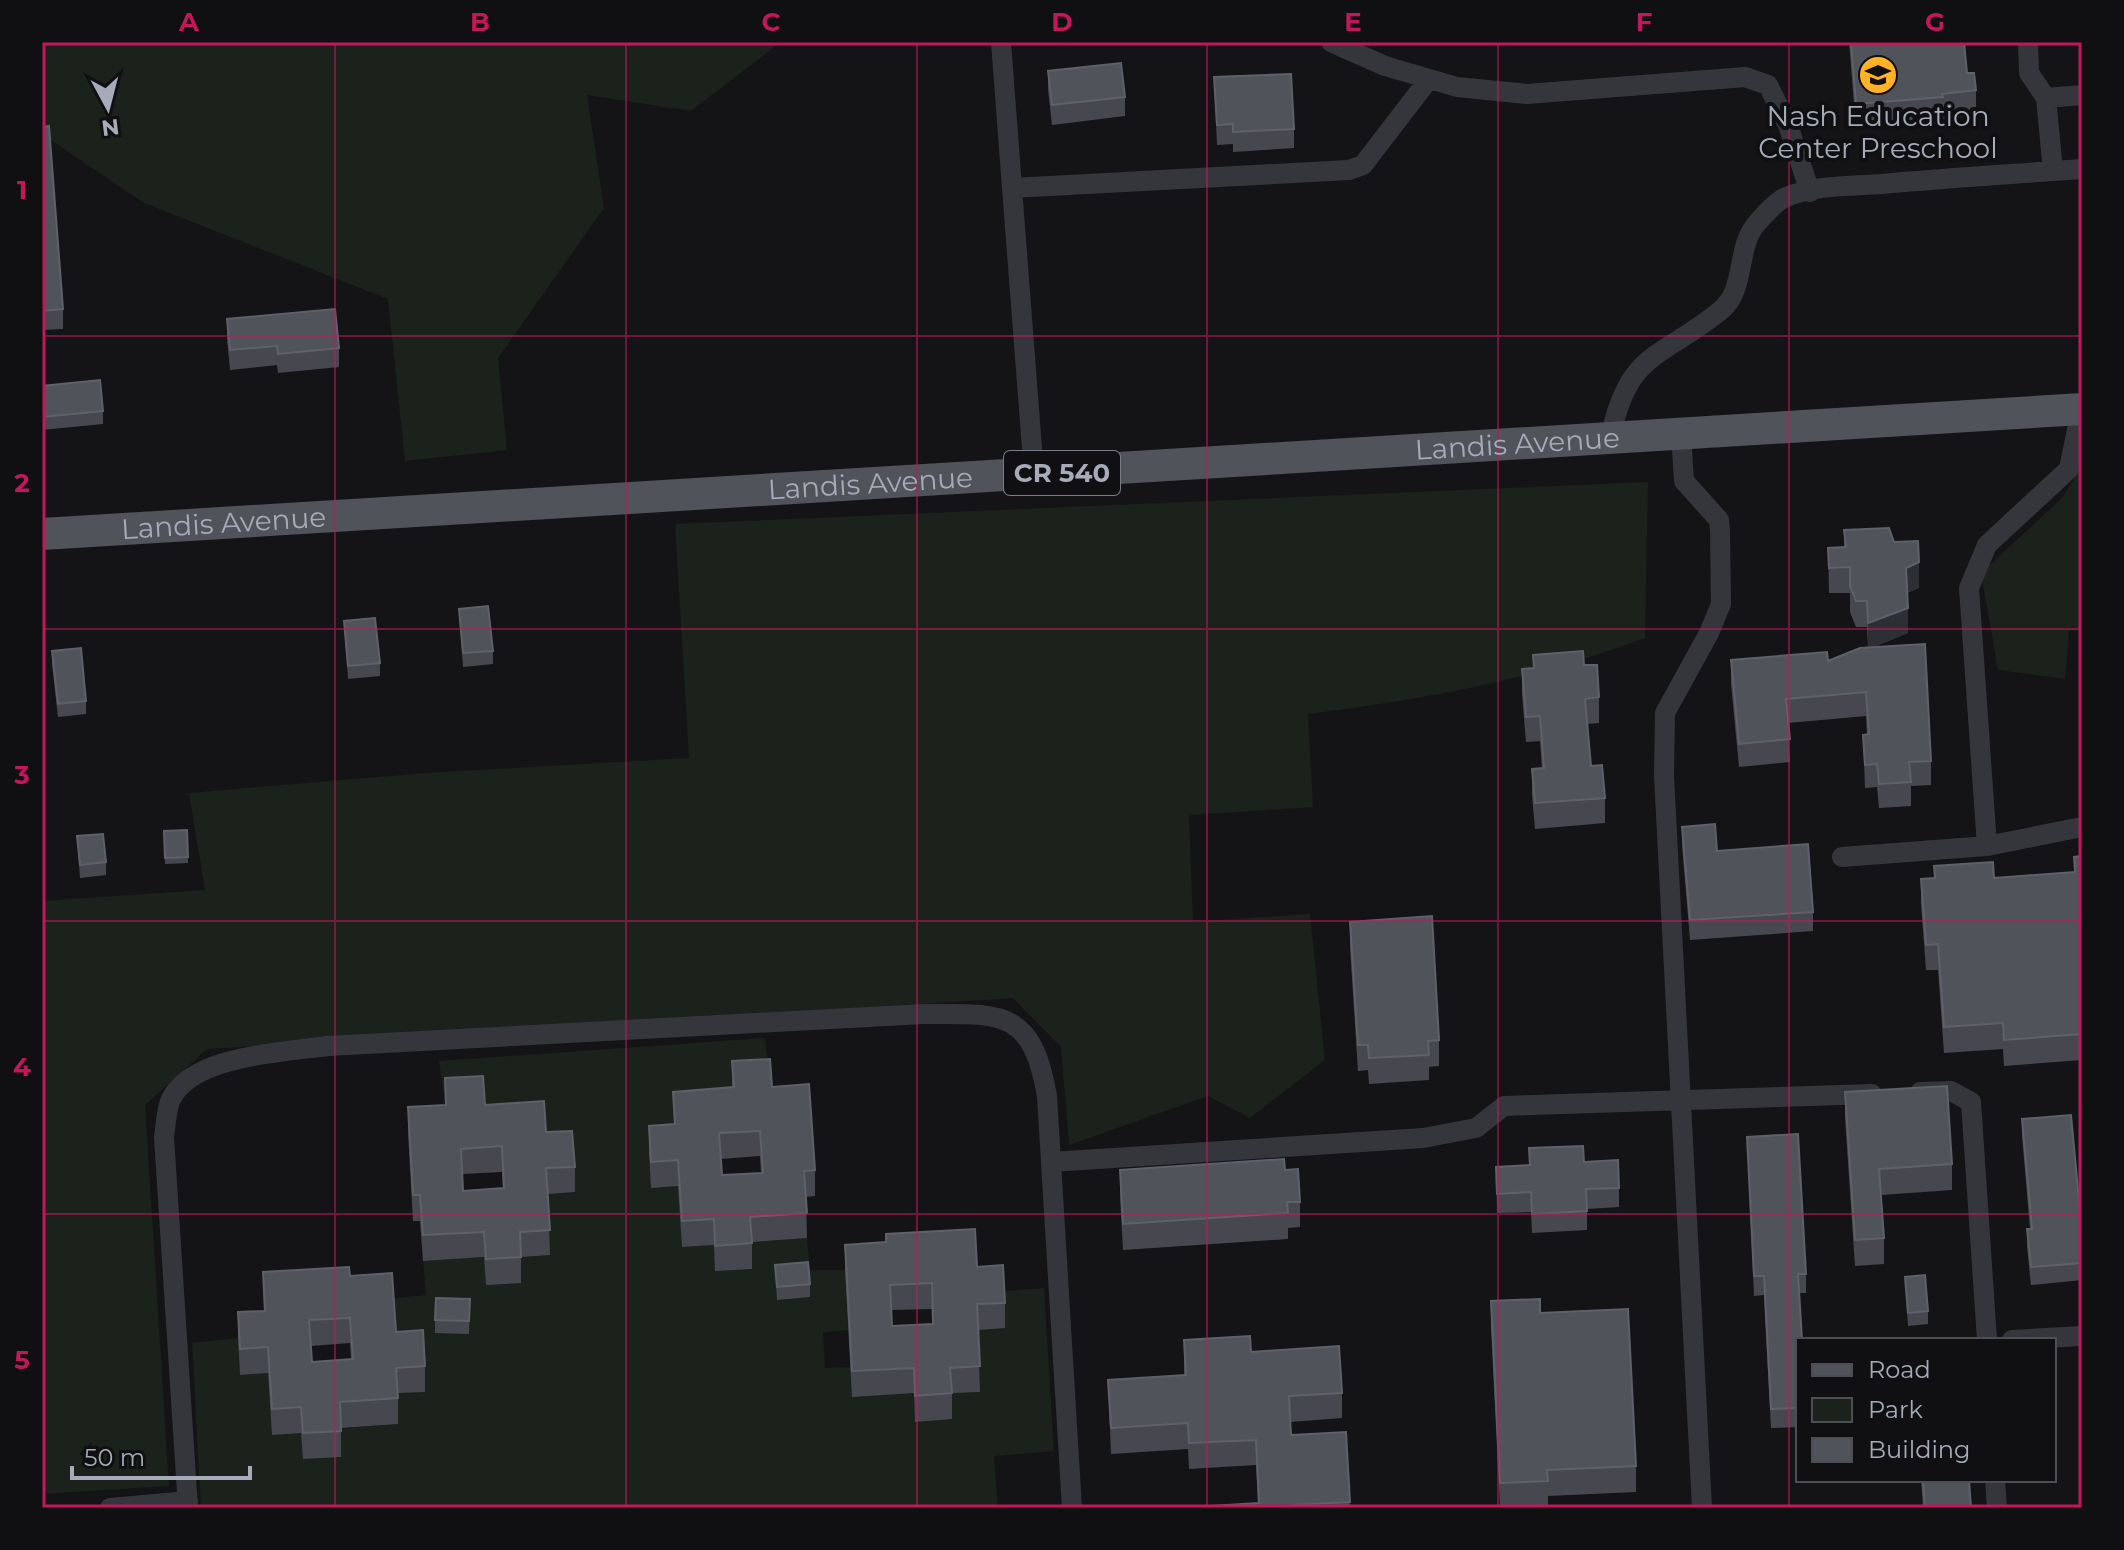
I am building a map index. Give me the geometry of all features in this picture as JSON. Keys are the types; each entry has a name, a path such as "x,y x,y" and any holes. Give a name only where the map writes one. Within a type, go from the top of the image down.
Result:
{"main road":[{"name":"Landis Avenue","path":"42,534 2081,410"}],"street":[{"path":"1001,42 1034,474"},
{"path":"1331,42 1385,66 1457,87 1527,94 1745,77 1768,85 1788,125 1810,192"},
{"path":"2028,42 2029,73 2046,98 2053,171"},
{"path":"1012,188 1349,170 1363,165 1429,79"},
{"path":"2046,98 2082,95"},
{"path":"1610,439 1618,400 1630,378 1644,363 1723,309 1733,296 1744,244 1756,224 1783,199 1810,192 2082,169"},
{"path":"1987,846 1969,588 1987,545 2069,469 2081,410"},
{"path":"1681,434 1684,481 1719,520 1721,604 1709,633 1665,713 1664,776 1702,1508"},
{"path":"1842,857 1987,846 2082,827"},
{"path":"110,1508 188,1505 164,1137 171,1099 186,1080 209,1067 328,1046 923,1014 991,1014 1023,1030 1037,1050 1047,1096 1072,1508"},
{"path":"1051,1162 1423,1138 1476,1128 1504,1106 1951,1091 1971,1102 1987,1338"},
{"path":"2047,1338 2082,1336"},
{"path":"1995,1482 1997,1508"}],"green space":[{"path":"42,42 781,42 691,111 587,95 604,208 498,358 507,450 405,461 388,299 144,203 42,134"},
{"path":"2082,467 2082,630 2069,631 2065,679 1998,670 1981,573 2061,499"},
{"path":"1648,482 1645,638 1520,677 1395,702 1308,714 1313,807 1189,815 1193,922 1310,914 1325,1060 1250,1118 1208,1096 1069,1145 1061,1047 1013,998 207,1049 145,1105 169,1486 42,1494 42,901 205,890 189,793 425,773 689,758 675,524"},
{"path":"765,1038 770,1084 678,1185 683,1247 807,1238 810,1270 845,1270 848,1330 823,1332 825,1368 851,1367 914,1393 916,1421 950,1393 980,1391 977,1330 1003,1291 1044,1288 1054,1451 994,1456 998,1508 201,1508 192,1343 238,1338 240,1375 268,1373 272,1434 398,1424 392,1299 426,1295 423,1261 484,1257 486,1284 520,1257 546,1194 445,1104 439,1061"}],"building":[{"path":"1851,42 1964,42 1967,73 1974,73 1976,90 1942,94 1943,97 1856,104"},
{"path":"1121,63 1125,97 1052,105 1048,71"},
{"path":"1291,74 1294,129 1233,132 1233,124 1217,125 1214,77"},
{"path":"49,126 63,309 42,311 42,127"},
{"path":"335,309 339,348 278,354 277,346 230,350 227,319"},
{"path":"100,380 103,411 42,417 42,386"},
{"path":"1889,528 1894,542 1918,541 1919,562 1906,568 1908,608 1868,623 1867,601 1856,601 1850,586 1850,567 1829,568 1828,548 1846,547 1844,530"},
{"path":"488,606 493,651 463,653 459,609"},
{"path":"375,618 380,663 348,666 344,621"},
{"path":"1925,644 1931,761 1909,762 1911,782 1879,784 1877,764 1865,765 1863,735 1869,734 1866,692 1786,699 1790,739 1739,744 1731,660 1827,652 1828,661 1860,648"},
{"path":"81,648 86,701 58,704 52,651"},
{"path":"1583,651 1584,665 1597,665 1599,697 1585,699 1591,766 1602,765 1605,798 1535,803 1532,769 1544,768 1540,716 1526,717 1522,669 1534,668 1533,655"},
{"path":"1715,824 1717,851 1808,844 1813,912 1690,920 1682,827"},
{"path":"187,830 188,857 165,858 164,831"},
{"path":"103,834 106,862 80,865 77,836"},
{"path":"2082,856 2082,1034 2004,1040 2003,1023 1944,1027 1938,944 1926,945 1921,879 1935,878 1934,866 1993,862 1994,878 2075,872 2074,857"},
{"path":"1432,916 1439,1040 1428,1041 1429,1055 1369,1058 1368,1045 1358,1045 1350,922"},
{"path":"770,1059 772,1087 809,1084 815,1170 804,1171 807,1213 750,1217 752,1243 715,1246 714,1219 682,1221 678,1160 651,1162 649,1126 675,1124 673,1092 734,1087 732,1061","holes":["760,1131 763,1173 722,1175 719,1133"]},
{"path":"483,1076 485,1105 544,1101 546,1132 572,1131 575,1167 546,1168 550,1230 520,1232 521,1257 486,1259 484,1232 423,1235 420,1195 413,1195 408,1107 446,1105 445,1078","holes":["502,1146 504,1188 463,1191 461,1149"]},
{"path":"1947,1086 1952,1164 1879,1169 1884,1238 1855,1240 1845,1092"},
{"path":"2071,1115 2082,1263 2031,1267 2027,1229 2032,1229 2022,1119"},
{"path":"1798,1134 1806,1274 1798,1274 1802,1338 1796,1338 1796,1408 1771,1409 1764,1276 1754,1276 1747,1137"},
{"path":"1583,1146 1584,1162 1618,1160 1619,1188 1586,1189 1587,1211 1532,1214 1531,1192 1497,1194 1496,1167 1530,1165 1529,1148"},
{"path":"1284,1159 1285,1170 1298,1169 1300,1202 1287,1202 1288,1213 1123,1224 1120,1170"},
{"path":"975,1229 977,1267 1003,1265 1005,1303 977,1304 980,1366 950,1368 952,1393 915,1396 914,1368 852,1371 845,1245 886,1242 886,1234","holes":["932,1283 933,1324 892,1326 890,1285"]},
{"path":"808,1262 810,1284 777,1287 775,1265"},
{"path":"349,1267 350,1276 392,1273 396,1332 423,1330 425,1366 396,1368 398,1398 340,1402 341,1431 303,1433 301,1407 272,1409 268,1347 240,1349 238,1312 265,1311 263,1272","holes":["350,1318 353,1359 312,1362 309,1320"]},
{"path":"1925,1275 1928,1311 1908,1313 1905,1277"},
{"path":"436,1298 470,1299 469,1321 435,1320"},
{"path":"1540,1299 1540,1313 1628,1309 1636,1466 1547,1470 1548,1481 1500,1483 1491,1301"},
{"path":"1250,1336 1251,1352 1339,1346 1342,1393 1289,1396 1291,1435 1346,1432 1350,1502 1294,1505 1295,1508 1195,1508 1259,1503 1256,1440 1189,1443 1188,1423 1111,1428 1108,1380 1186,1375 1184,1340"},
{"path":"1923,1482 1969,1482 1971,1508 1925,1508"}],"place":[{"name":"Nash Education Center Preschool","path":"1878,75"}]}
